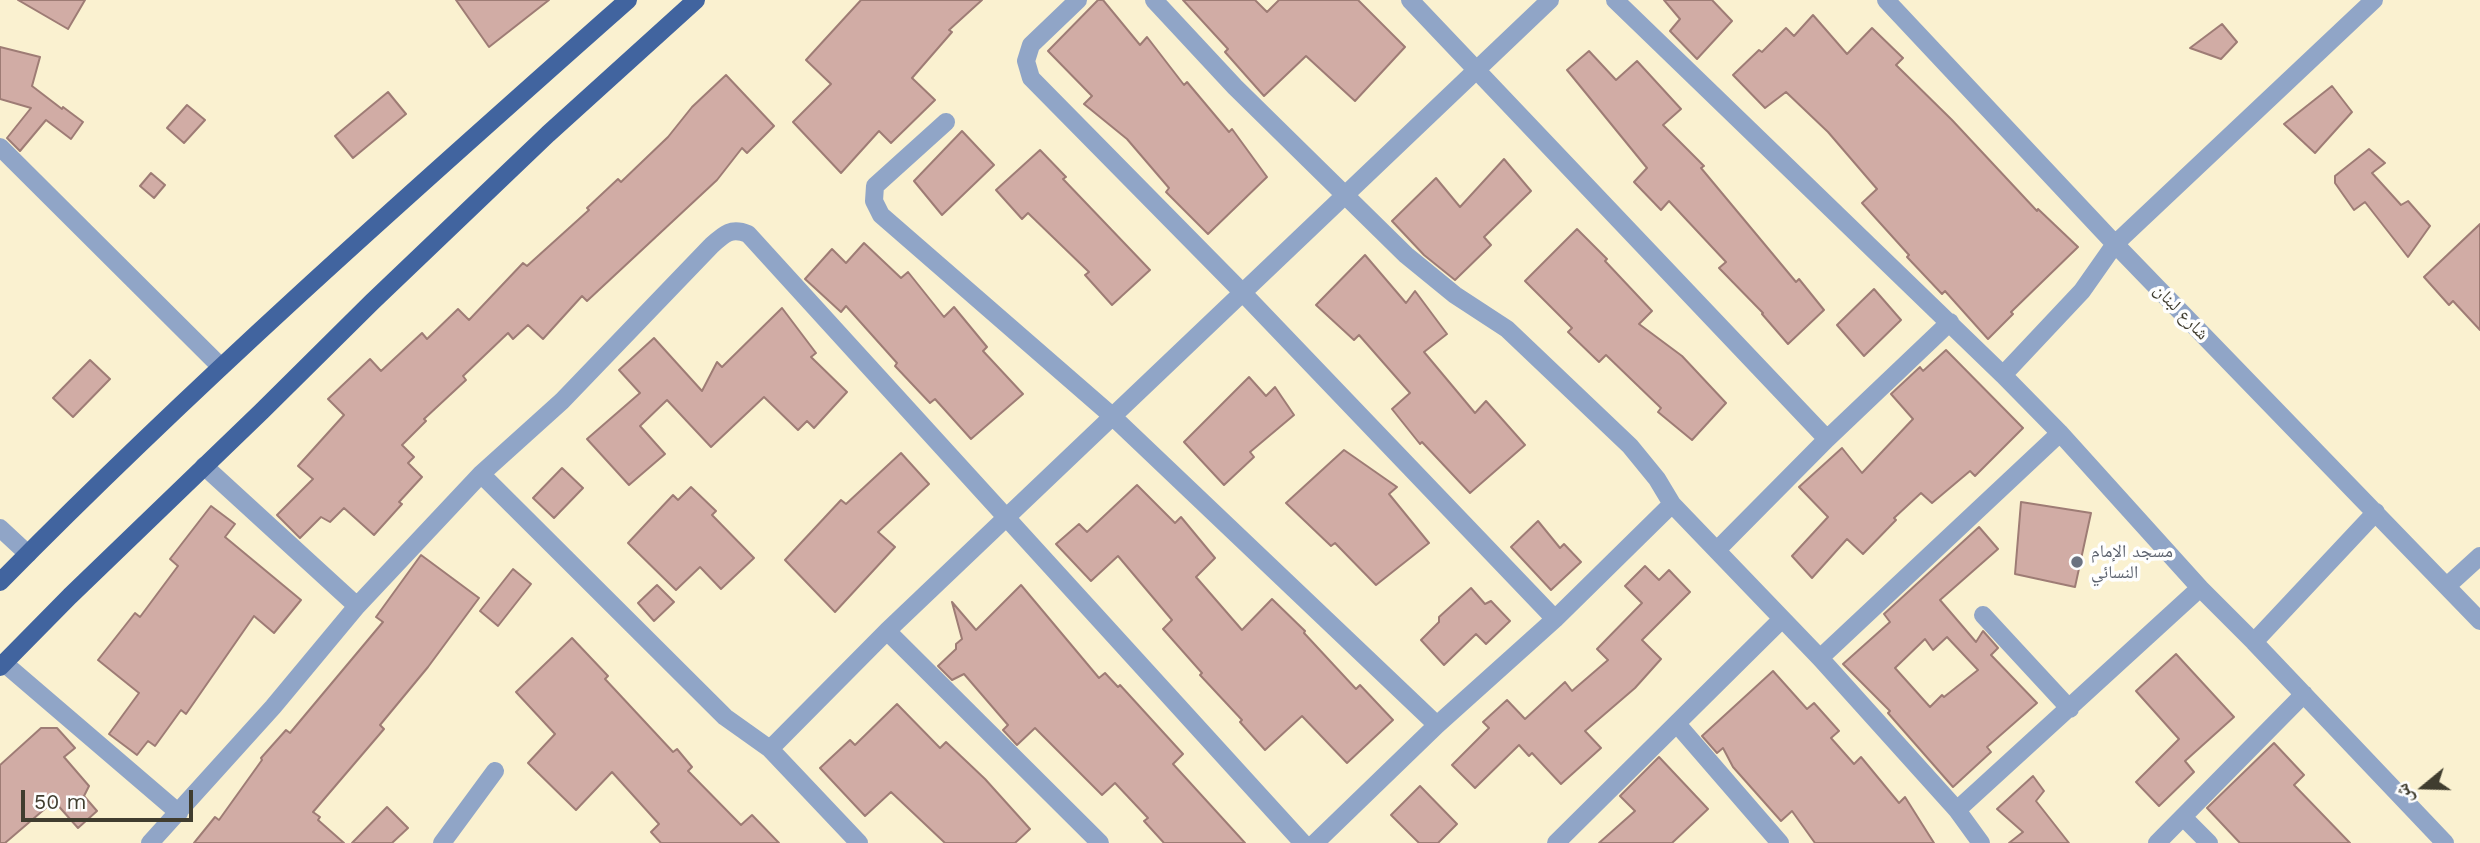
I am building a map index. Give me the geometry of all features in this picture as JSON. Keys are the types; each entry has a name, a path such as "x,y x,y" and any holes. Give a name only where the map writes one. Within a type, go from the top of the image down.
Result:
{"main road":[{"path":"0,582 221,367 342,254 628,0"},
{"path":"2,665 548,134 696,0"}],"street":[{"path":"1079,0 1031,46 1026,61 1031,78 1242,292 1555,620"},
{"path":"1154,0 1235,87 1406,255 1455,295 1507,329 1630,446 1657,479 1672,504 1820,659 1957,810 1982,843"},
{"path":"1410,0 1827,439"},
{"path":"771,750 887,631 1111,415 1550,0"},
{"path":"1615,0 2003,375 2060,433 2200,588 2445,843"},
{"name":"شارع لبنان","path":"1886,0 2115,244 2480,621"},
{"path":"2003,375 2082,291 2115,244 2374,0"},
{"path":"946,122 875,186 874,201 881,215 1111,415 1437,725"},
{"path":"0,147 221,367"},
{"path":"150,843 358,606 481,474 562,401 711,246 727,231 738,230 748,234 1303,843"},
{"path":"1717,550 1827,439 1950,322"},
{"path":"1820,659 2060,433"},
{"path":"204,466 358,606"},
{"path":"481,474 725,717 771,750 859,843"},
{"path":"1315,843 1437,725 1555,620 1672,504"},
{"path":"2254,642 2376,512"},
{"path":"0,528 28,554"},
{"path":"2447,586 2480,556"},
{"path":"1957,810 2200,588"},
{"path":"1983,615 2070,709"},
{"path":"1556,843 1782,619"},
{"path":"887,631 1100,843"},
{"path":"2,665 179,813"},
{"path":"2157,843 2304,694"},
{"path":"1677,724 1780,843"},
{"path":"442,843 495,771"},
{"path":"2183,817 2209,843"}],"building":[{"path":"18,0 85,0 68,29"},
{"path":"456,0 549,0 489,47"},
{"path":"861,0 982,0 949,30 952,32 912,78 935,100 891,143 879,131 841,173 793,122 831,84 806,60"},
{"path":"1098,0 1103,0 1140,45 1147,37 1184,85 1187,82 1229,132 1232,129 1267,177 1208,234 1166,192 1169,188 1127,139 1084,104 1092,96 1048,51"},
{"path":"1183,0 1255,0 1267,12 1279,0 1358,0 1405,47 1355,101 1306,56 1264,96 1225,52 1228,49"},
{"path":"1664,0 1712,0 1732,21 1697,59 1670,31 1680,19"},
{"path":"1813,15 1847,54 1872,28 1903,58 1896,65 2037,211 2038,209 2078,247 2011,312 2013,314 1988,339 1945,291 1942,294 1907,257 1909,255 1862,203 1877,189 1828,132 1786,92 1765,108 1733,75 1786,28 1794,36"},
{"path":"2222,24 2237,42 2221,59 2190,48"},
{"path":"0,47 40,57 32,86 83,122 71,139 46,120 20,151 7,138 31,108 0,99"},
{"path":"1589,51 1616,80 1637,61 1681,109 1663,125 1704,166 1701,168 1796,282 1799,279 1824,310 1788,344 1763,313 1719,268 1726,262 1669,201 1661,210 1634,182 1647,168 1567,70"},
{"path":"726,75 774,126 747,153 742,148 717,180 587,301 582,296 543,339 528,325 513,339 508,333 463,376 466,380 424,419 426,421 402,445 414,457 408,463 422,477 374,535 344,508 330,522 321,517 300,538 277,515 313,479 298,466 344,415 328,399 370,359 381,371 422,333 427,339 458,309 469,320 523,263 527,266 589,210 587,208 618,179 621,182"},
{"path":"2332,86 2352,112 2315,153 2284,124"},
{"path":"388,92 406,114 353,158 335,136"},
{"path":"187,105 205,120 184,143 167,128"},
{"path":"962,131 994,165 942,215 914,181"},
{"path":"2369,149 2385,163 2372,173 2401,205 2408,201 2430,226 2408,257 2365,202 2354,210 2335,183 2335,176"},
{"path":"1040,150 1066,177 1063,179 1150,270 1112,305 1085,275 1089,272 1028,213 1022,219 996,190"},
{"path":"1504,159 1531,191 1484,237 1491,245 1455,280 1424,255 1392,221 1436,178 1460,207"},
{"path":"151,173 165,185 154,198 140,186"},
{"path":"2480,224 2480,330 2453,301 2449,305 2424,277"},
{"path":"1577,229 1652,311 1639,324 1682,356 1726,403 1692,440 1658,412 1661,408 1606,355 1599,362 1568,332 1572,328 1525,281"},
{"path":"864,243 901,278 908,272 944,317 954,307 987,347 983,351 1023,394 971,439 935,399 930,403 895,366 897,363 846,306 841,312 805,279 832,249 846,263"},
{"path":"1365,255 1406,303 1415,291 1447,334 1424,352 1475,413 1486,401 1525,445 1470,493 1422,442 1420,444 1392,409 1410,393 1359,335 1354,340 1316,305"},
{"path":"1874,289 1901,320 1864,356 1837,325"},
{"path":"782,308 816,353 811,357 847,392 814,428 807,421 798,430 764,397 711,447 667,400 640,426 665,454 629,485 587,439 640,393 619,370 654,338 702,391 717,362 722,367"},
{"path":"1946,350 2023,428 1975,476 1970,471 1932,503 1921,493 1894,518 1896,520 1863,554 1847,539 1812,578 1792,556 1828,517 1799,487 1842,448 1862,473 1913,419 1891,394 1920,367 1923,371"},
{"path":"90,360 110,379 73,417 53,398"},
{"path":"1249,377 1266,396 1275,387 1294,415 1250,452 1254,457 1224,485 1184,442"},
{"path":"1344,450 1397,487 1389,494 1429,543 1376,585 1335,543 1331,546 1286,503"},
{"path":"901,453 929,484 878,532 895,547 835,612 785,560 841,500 846,504"},
{"path":"562,468 583,488 554,518 533,498"},
{"path":"1137,485 1175,523 1181,517 1215,558 1196,577 1242,630 1272,599 1305,631 1356,689 1360,685 1393,720 1347,763 1302,716 1265,750 1163,629 1172,620 1118,556 1091,581 1056,544 1079,524 1087,532"},
{"path":"691,487 716,511 712,515 754,558 721,589 700,567 676,590 628,543 673,495 678,500"},
{"path":"2021,502 2091,513 2075,587 2015,574"},
{"path":"211,506 235,524 225,537 301,600 274,633 254,616 186,714 181,710 155,746 148,741 137,755 109,734 139,693 98,660 135,613 140,617 178,566 170,559"},
{"path":"1538,521 1560,548 1564,544 1581,562 1551,590 1511,547"},
{"path":"1979,527 1998,549 1940,600 1976,642 1983,631 1998,648 1991,655 2037,703 1987,747 1991,752 1953,787 1888,713 1890,711 1843,664 1890,622 1884,614","holes":["1947,637 1978,670 1944,697 1942,695 1930,707 1895,668 1925,639 1933,650"]},
{"path":"421,555 479,598 428,667 380,725 384,729 313,812 320,817 318,820 344,843 194,843 215,817 219,820 261,758 286,730 290,733 383,622 376,617"},
{"path":"1645,566 1659,580 1669,570 1690,592 1642,640 1661,659 1635,688 1585,731 1601,748 1561,784 1532,753 1529,756 1519,745 1475,788 1452,765 1489,728 1483,722 1507,700 1525,719 1565,682 1572,691 1608,660 1597,649 1642,603 1625,586"},
{"path":"513,569 531,584 498,626 480,611"},
{"path":"657,585 674,602 654,621 638,603"},
{"path":"1021,585 1099,678 1105,673 1118,687 1120,685 1183,754 1173,764 1245,843 1164,843 1144,821 1148,818 1115,783 1102,795 1035,728 1017,745 1003,730 1008,725 964,674 952,680 938,666 956,649 956,644 962,639 952,602 976,630"},
{"path":"1471,588 1485,604 1491,601 1510,621 1486,644 1476,634 1444,665 1421,640 1439,622 1439,617"},
{"path":"572,638 608,676 605,679 673,752 677,749 692,767 688,771 741,825 752,815 779,843 661,843 651,832 659,824 612,772 576,810 528,763 555,734 516,692"},
{"path":"2176,654 2234,717 2185,761 2194,772 2159,806 2136,782 2179,739 2136,691"},
{"path":"1773,671 1807,709 1814,703 1839,731 1831,738 1854,764 1861,757 1899,803 1905,797 1934,843 1815,843 1792,811 1781,821 1733,767 1723,748 1717,753 1702,736"},
{"path":"897,704 940,748 946,742 985,779 1030,829 1015,843 945,843 891,792 865,816 820,768 850,740 855,745"},
{"path":"41,728 57,728 75,748 64,757 89,786 84,796 97,811 78,828 54,801 5,843 0,843 0,765"},
{"path":"2274,743 2304,775 2294,785 2350,843 2240,843 2207,808"},
{"path":"1659,757 1708,809 1672,843 1599,843 1635,811 1620,796"},
{"path":"2033,776 2044,791 2036,801 2069,843 2009,843 2023,832 1997,809"},
{"path":"1420,786 1457,824 1438,843 1419,843 1391,815"},
{"path":"387,807 408,828 392,843 352,843"}],"place":[{"name":"مسجد الإمام النسائي","path":"2077,562"}]}
